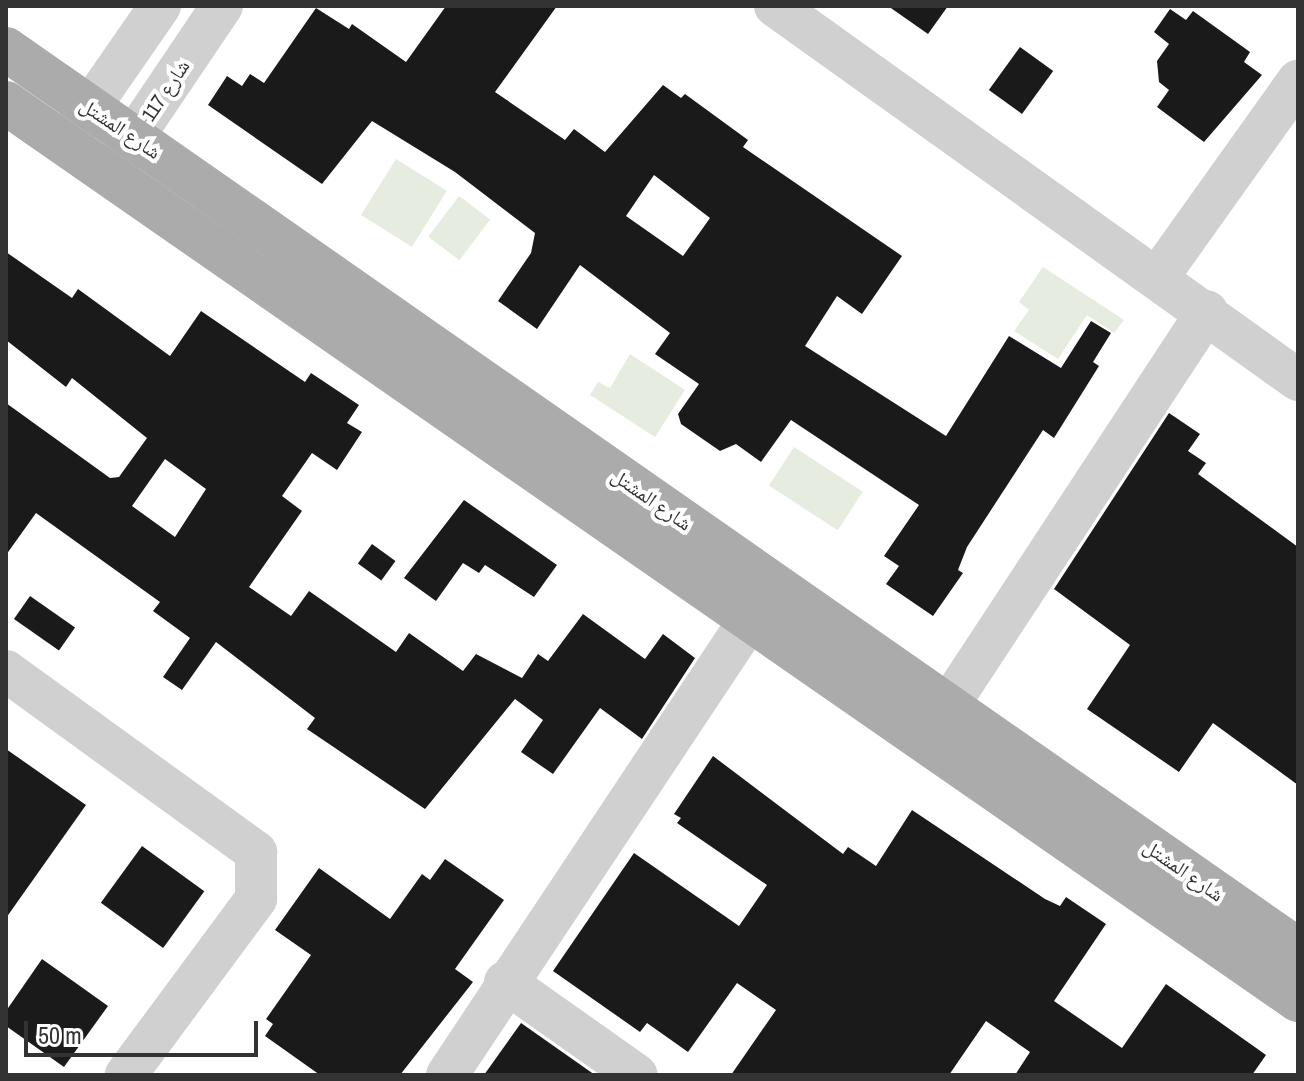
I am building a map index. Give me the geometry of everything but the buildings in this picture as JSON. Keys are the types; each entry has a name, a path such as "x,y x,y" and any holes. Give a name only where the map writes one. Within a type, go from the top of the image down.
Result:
{"main road":[{"name":"شارع المشتل","path":"6,49 1298,950"},
{"name":"شارع المشتل","path":"6,103 1298,1000"}],"street":[{"name":"شارع 117","path":"109,174 222,6"},
{"path":"775,6 1298,380"},
{"path":"65,143 159,9 199,41"},
{"path":"1158,277 1298,81"},
{"path":"948,706 1207,312"},
{"path":"447,1075 505,982 750,619"},
{"path":"6,671 256,852 256,899 126,1075"},
{"path":"505,982 637,1075"}],"shaded area":[{"path":"396,159 447,191 412,247 361,215"},
{"path":"459,196 490,219 459,260 428,237"},
{"path":"1043,267 1124,320 1114,333 1087,315 1058,359 1014,331 1029,310 1019,302"},
{"path":"630,354 685,390 655,437 590,395 598,382 610,388"},
{"path":"794,447 863,492 838,530 769,486"}]}
